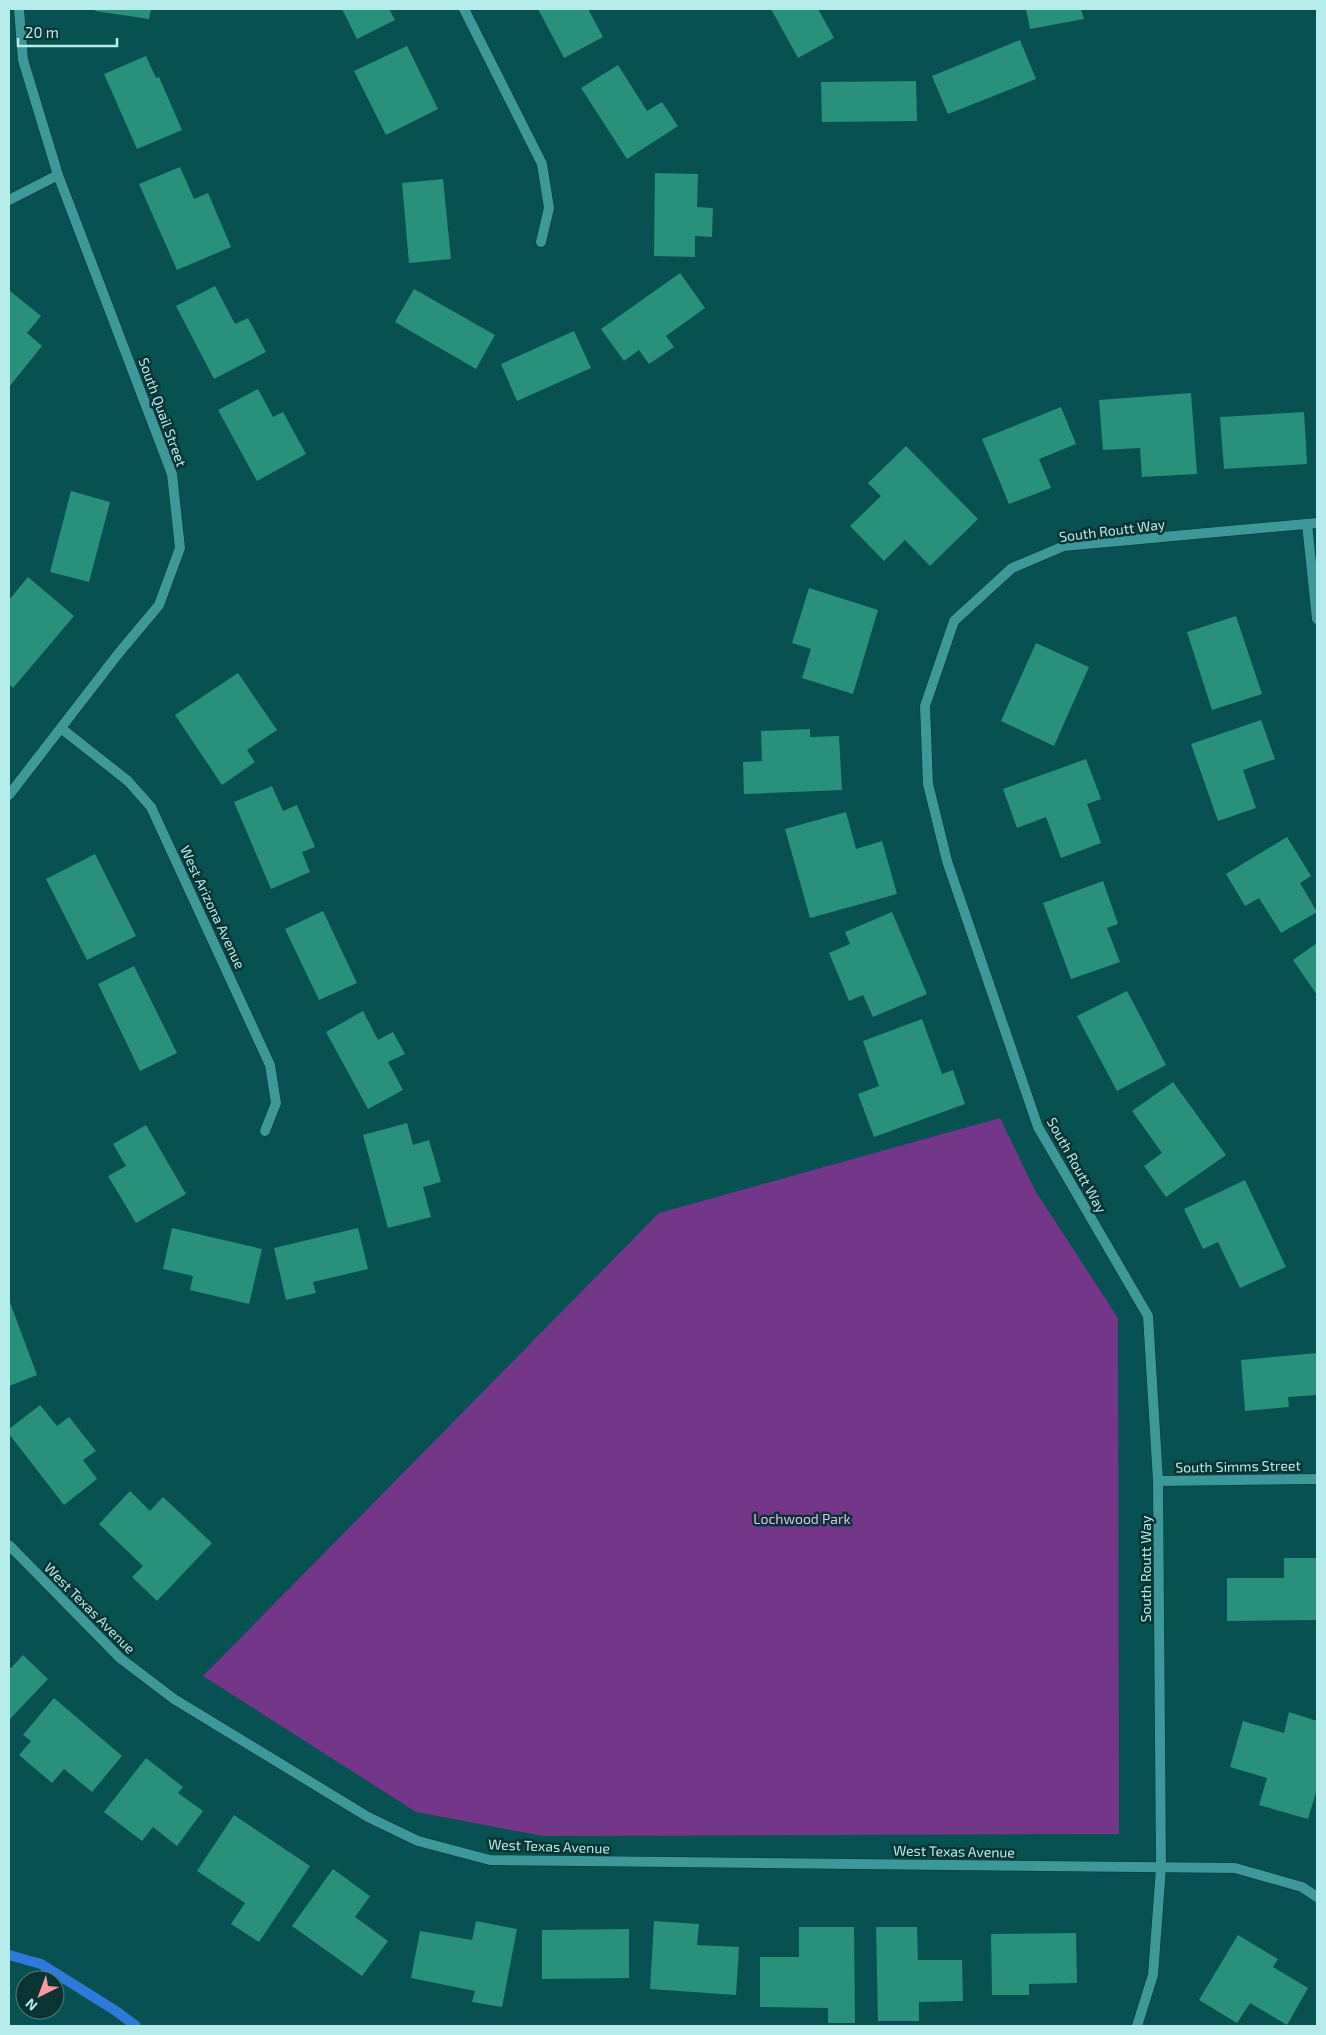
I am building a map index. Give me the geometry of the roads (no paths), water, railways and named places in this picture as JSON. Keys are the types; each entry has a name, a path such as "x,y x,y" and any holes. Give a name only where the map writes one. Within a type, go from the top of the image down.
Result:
{"street":[{"name":"South Quail Street","path":"9,795 62,729 118,654 159,605 180,548 172,474 58,175 23,60 19,9"},
{"path":"464,9 542,164 549,208 541,242"},
{"path":"9,200 58,175"},
{"path":"1312,524 1317,619"},
{"name":"South Routt Way","path":"1137,2026 1153,1975 1161,1868 1158,1481 1148,1316 1038,1127 947,861 928,784 925,706 954,621 1012,568 1064,546 1312,524"},
{"name":"West Arizona Avenue","path":"62,729 128,781 152,807 230,973 270,1065 276,1103 265,1131"},
{"name":"South Simms Street","path":"1158,1481 1317,1479"},
{"name":"West Texas Avenue","path":"9,1545 120,1658 174,1699 368,1817 418,1841 490,1860 844,1862 1161,1868"},
{"path":"1161,1868 1235,1868 1302,1886 1317,1897"}],"waterway":[{"path":"9,1955 41,1964 116,2011 136,2026"}],"park label":[{"name":"Lochwood Park","path":"802,1518"}]}
